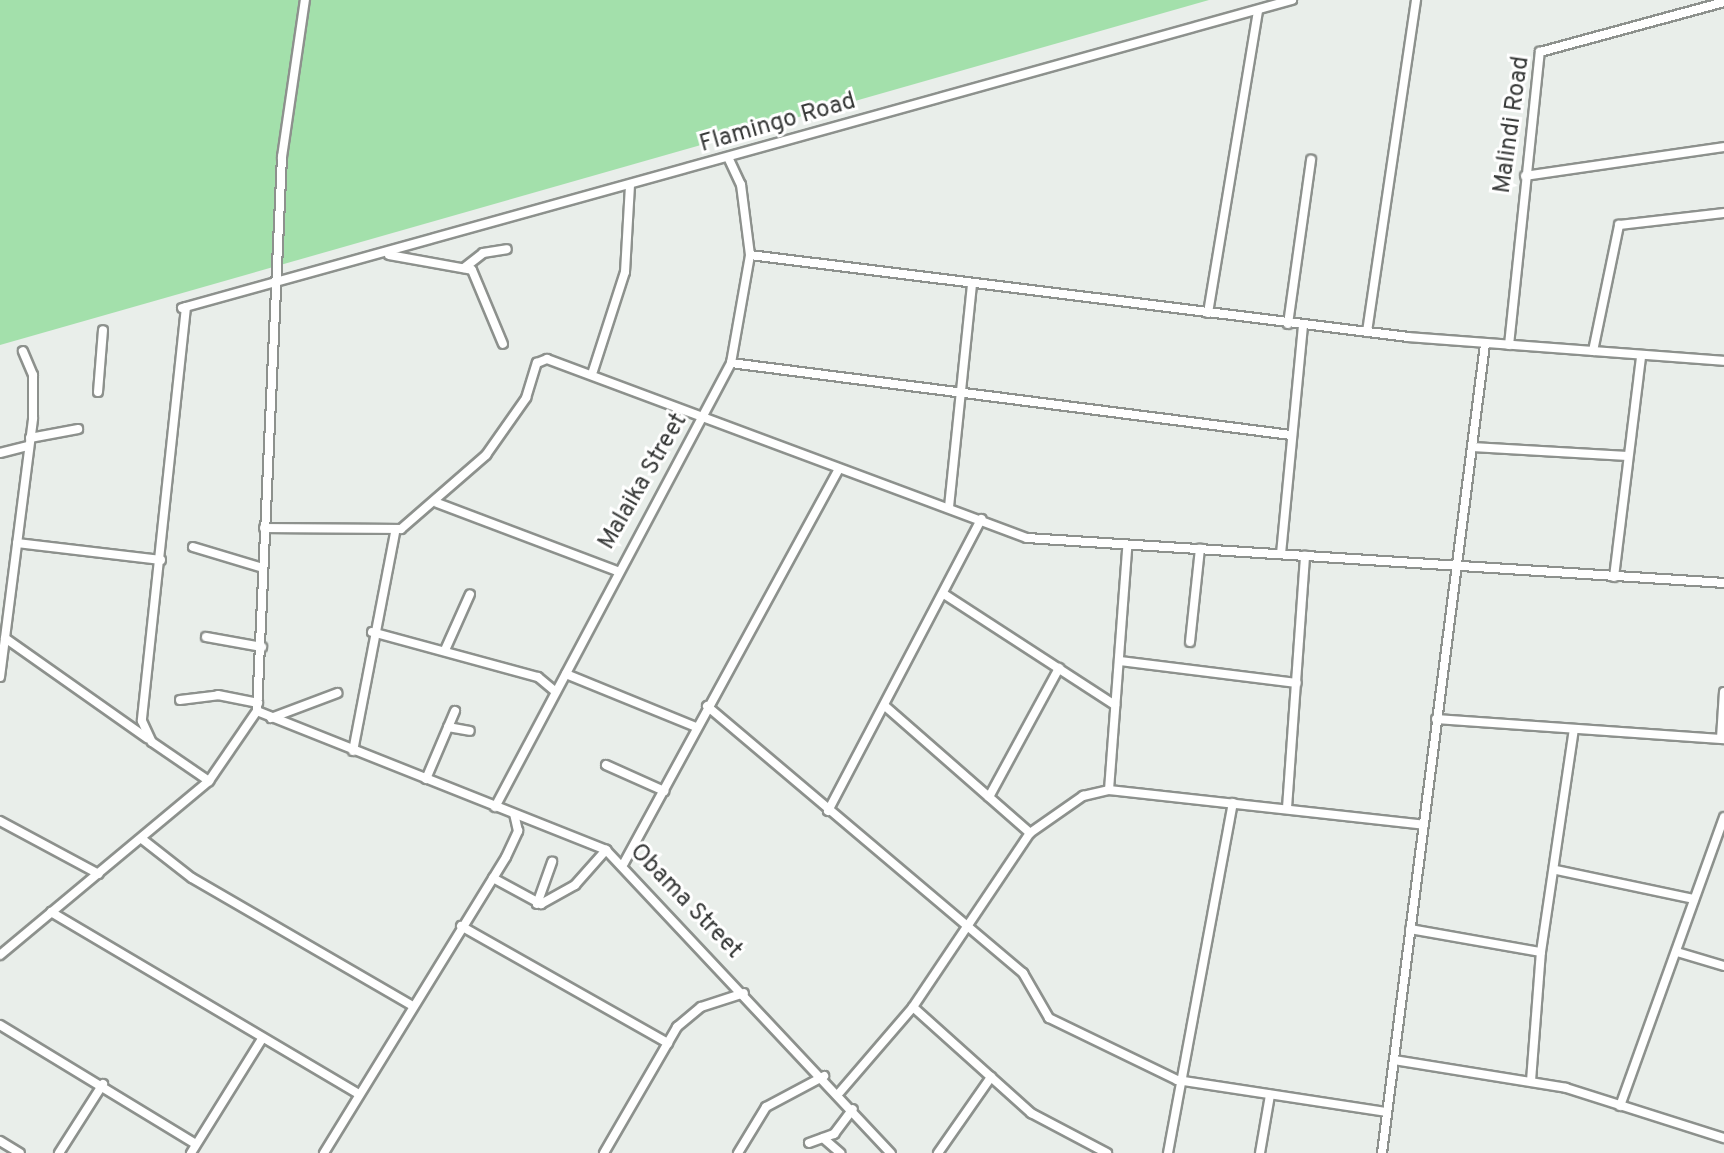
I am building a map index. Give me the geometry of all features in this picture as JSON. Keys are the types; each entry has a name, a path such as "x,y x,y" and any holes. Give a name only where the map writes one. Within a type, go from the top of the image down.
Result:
{"street":[{"path":"0,955 209,781 257,707 282,157 305,0"},
{"name":"Flamingo Road","path":"161,560 184,307 389,255 1292,0"},
{"path":"1367,332 1416,0"},
{"name":"Malindi Road","path":"1509,345 1540,52 1724,2"},
{"path":"1208,313 1258,10"},
{"path":"1525,176 1724,147"},
{"name":"Malaika Street","path":"495,807 565,677 617,571 731,363 750,255 729,159"},
{"path":"1288,324 1311,160"},
{"path":"593,371 625,272 630,186"},
{"path":"1593,351 1619,225 1724,213"},
{"path":"464,268 483,253 507,249"},
{"path":"389,255 464,268 478,275 503,344"},
{"path":"750,255 972,286 1303,326 1485,345 1724,361"},
{"path":"949,507 972,286"},
{"path":"1281,554 1303,326"},
{"path":"98,392 103,330"},
{"path":"1382,1153 1485,345"},
{"path":"0,675 34,387 23,351"},
{"path":"1614,577 1641,356"},
{"path":"264,528 395,532 437,503 511,423 537,363 547,359 593,371 838,470 949,507 1027,538 1127,548 1200,549 1724,583"},
{"path":"731,363 1291,435"},
{"path":"0,453 29,442 41,430 78,429"},
{"path":"1472,447 1628,456"},
{"path":"624,863 838,470"},
{"path":"437,503 617,571"},
{"path":"828,811 981,519"},
{"path":"353,751 372,632 395,532"},
{"path":"17,543 161,560 142,721 148,739"},
{"path":"193,547 263,568"},
{"path":"1109,790 1127,548"},
{"path":"1190,642 1200,549"},
{"path":"1287,808 1305,556"},
{"path":"445,650 470,594"},
{"path":"944,594 1115,705"},
{"path":"372,632 548,681 565,677 696,727"},
{"path":"206,637 262,647"},
{"path":"3,642 209,781"},
{"path":"1120,661 1297,683"},
{"path":"989,797 1059,668"},
{"path":"548,681 556,692"},
{"path":"1436,719 1723,738 1724,692"},
{"path":"271,718 337,693"},
{"name":"Obama Street","path":"180,700 218,695 257,707 271,718 606,850 624,863 840,1092 891,1153"},
{"path":"707,706 967,929 1023,973 1049,1018 1183,1082 1386,1112"},
{"path":"885,706 1030,833"},
{"path":"426,779 455,711"},
{"path":"448,727 470,731"},
{"path":"1531,1081 1541,952 1556,870 1574,729"},
{"path":"606,765 664,791"},
{"path":"840,1092 913,1007 1030,833 1065,804 1109,790 1424,825"},
{"path":"1168,1153 1233,803"},
{"path":"514,814 518,831"},
{"path":"1620,1106 1724,817"},
{"path":"0,821 99,874"},
{"path":"324,1153 493,878 518,831 532,821"},
{"path":"142,839 192,878 413,1006"},
{"path":"537,904 575,885 606,850"},
{"path":"537,904 552,862"},
{"path":"1556,870 1694,899"},
{"path":"493,878 537,904"},
{"path":"51,912 359,1094"},
{"path":"461,926 668,1043"},
{"path":"1410,929 1541,952"},
{"path":"1677,952 1724,966"},
{"path":"604,1153 686,1016 744,993"},
{"path":"913,1007 1031,1113 1107,1153"},
{"path":"0,1025 103,1084 196,1144"},
{"path":"191,1153 262,1039"},
{"path":"1394,1060 1531,1081 1724,1138"},
{"path":"738,1153 766,1107 824,1076"},
{"path":"938,1153 991,1077"},
{"path":"59,1153 103,1084"},
{"path":"1260,1153 1270,1095"},
{"path":"809,1143 823,1138 853,1109"},
{"path":"823,1138 840,1153"},
{"path":"0,1141 20,1153"}],"green space":[{"path":"0,0 1209,0 0,345"}]}
